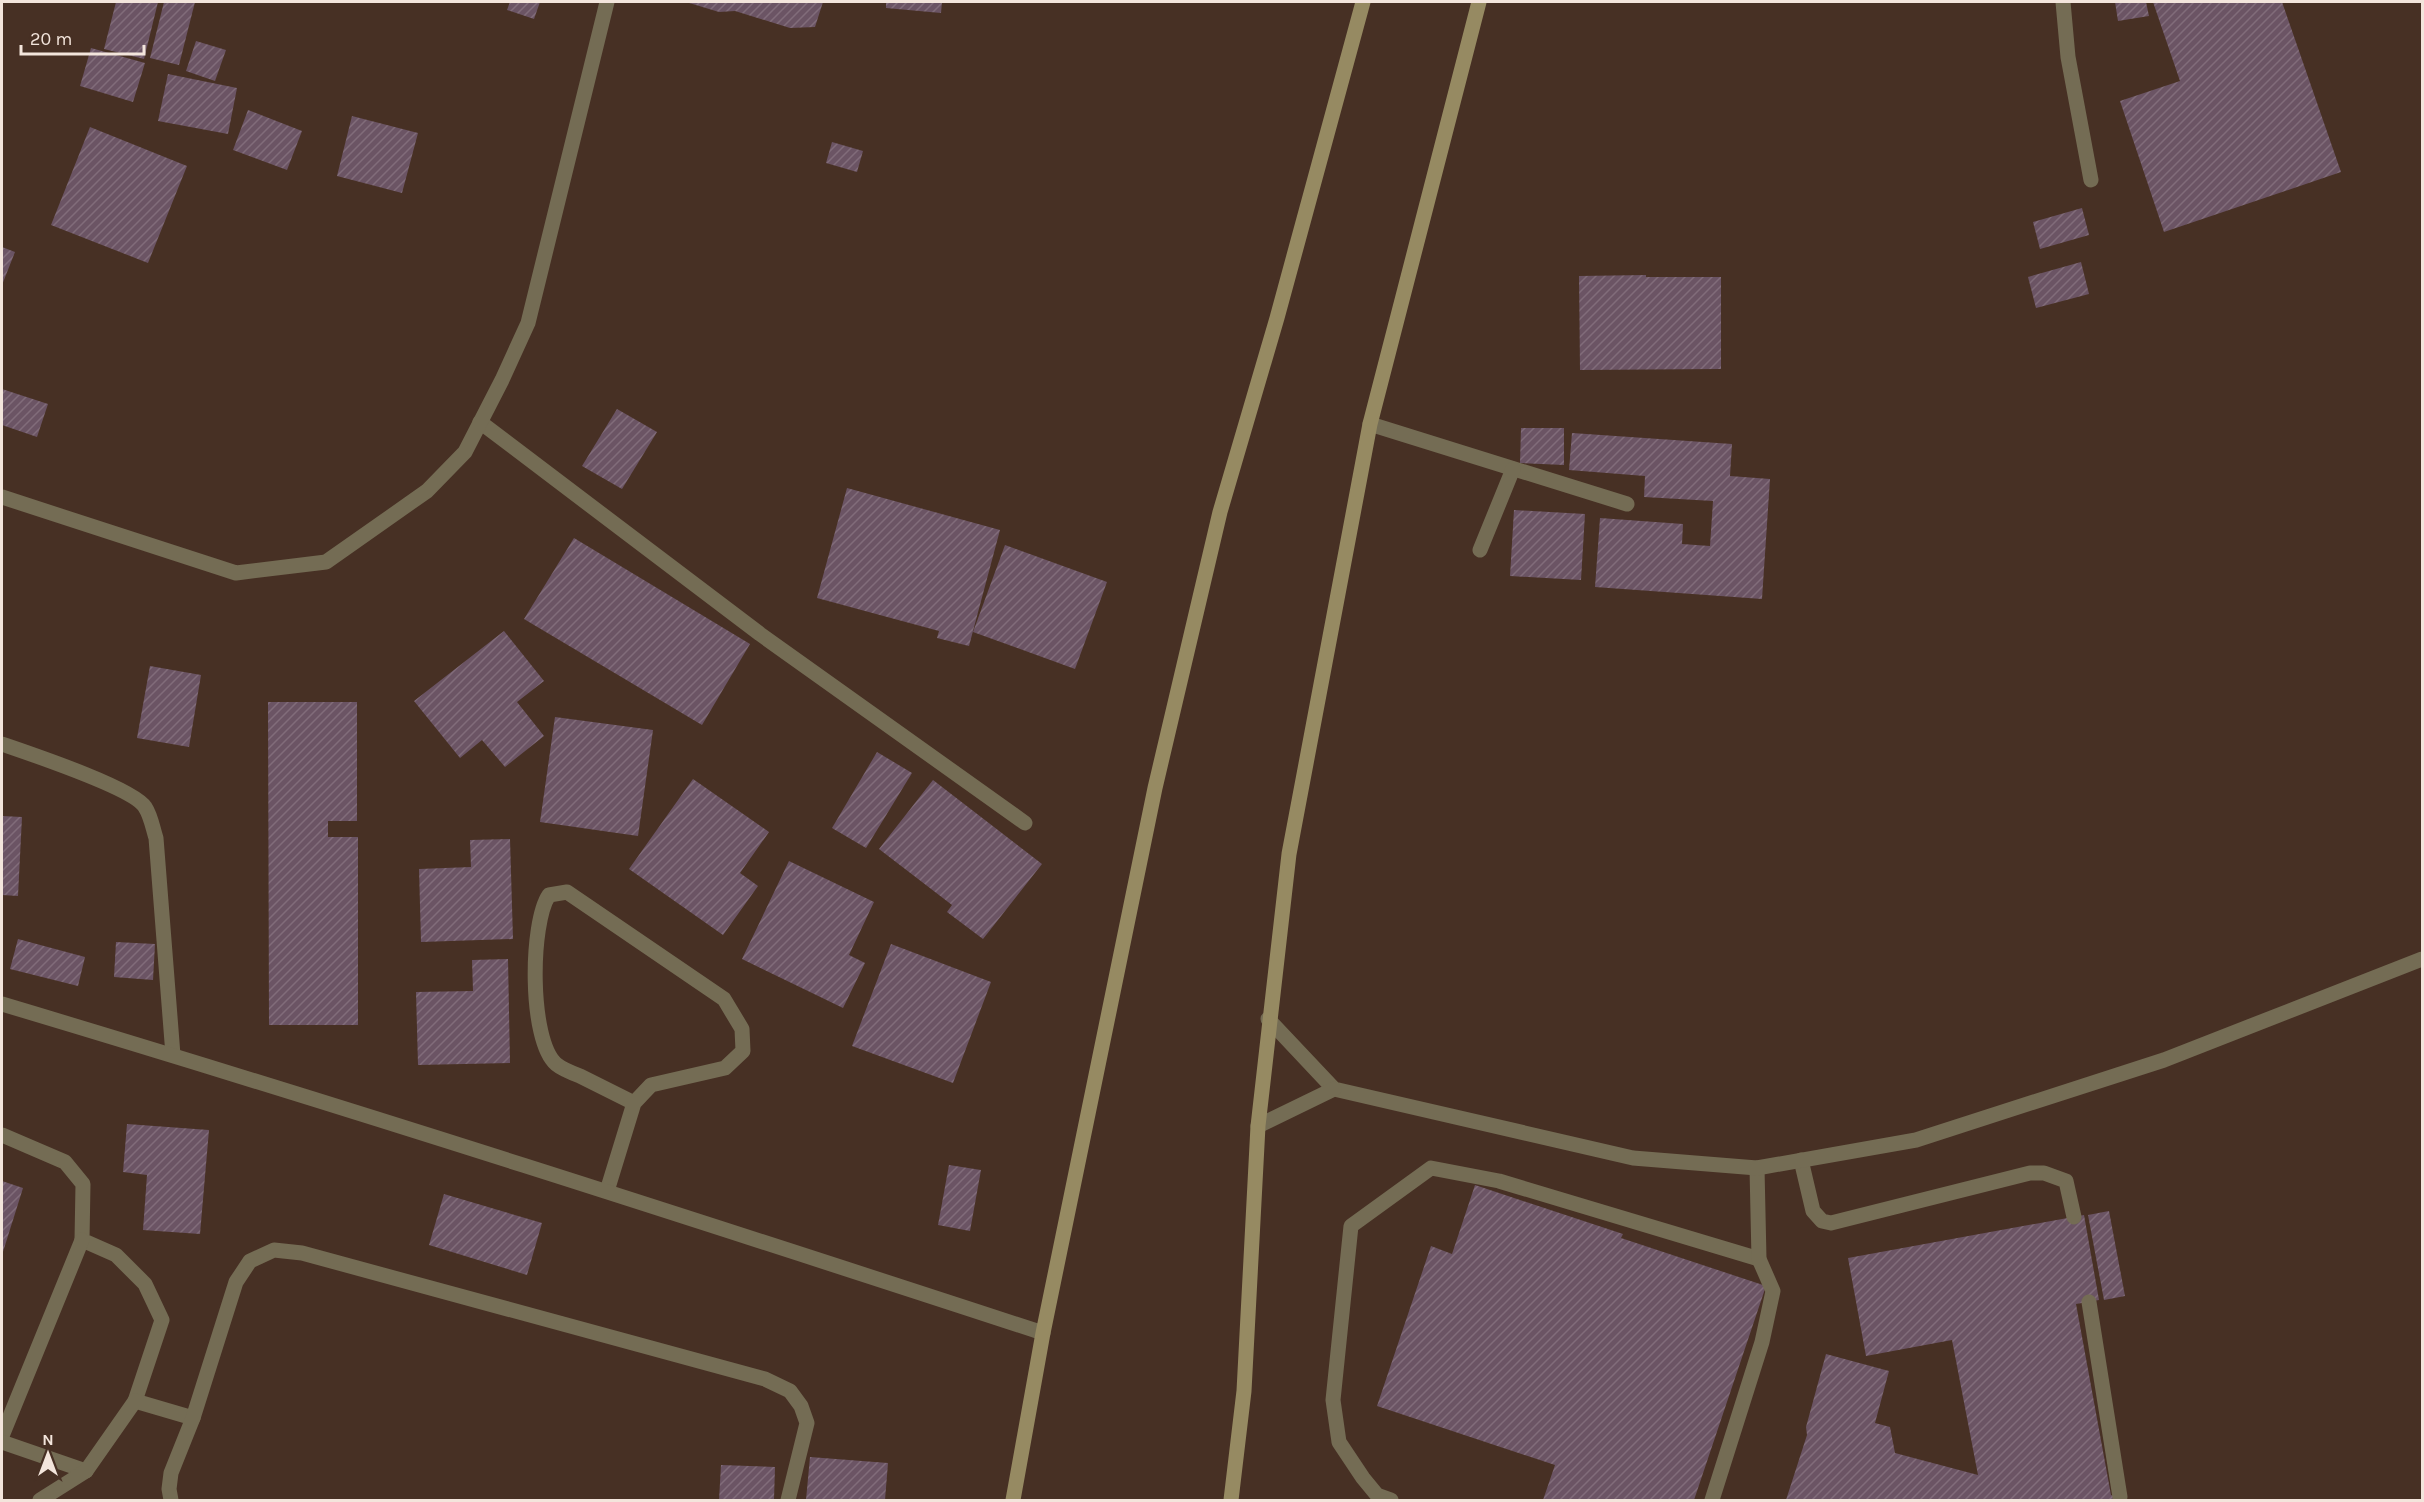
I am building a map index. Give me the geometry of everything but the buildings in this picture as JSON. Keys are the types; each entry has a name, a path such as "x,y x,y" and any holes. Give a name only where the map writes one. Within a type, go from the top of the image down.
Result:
{"street":[{"path":"2,497 236,573 326,562 427,491 465,452 528,323 607,2"},
{"path":"1014,1500 1043,1333 1155,788 1218,524 1363,2"},
{"path":"1231,1500 1244,1391 1258,1126 1268,1019 1289,854 1370,424 1479,2"},
{"path":"2063,2 2067,57 2091,180"},
{"path":"480,422 760,634 1025,823"},
{"path":"1370,424 1627,504"},
{"path":"1480,550 1513,469"},
{"path":"2,744 72,769 125,792 145,806 156,838 173,1055"},
{"path":"607,1191 634,1103 651,1085 725,1068 743,1051 742,1029 724,999 567,892 549,895 542,905 535,976 538,1023 546,1053 557,1065 634,1103"},
{"path":"1268,1019 1334,1089 1633,1158 1757,1168 1916,1140 2142,1067 2422,959"},
{"path":"2,1004 607,1191 1043,1333"},
{"path":"1258,1126 1334,1089"},
{"path":"2,1134 65,1162 83,1184 82,1240 2,1436"},
{"path":"1801,1160 1813,1211 1816,1217 1831,1223 2030,1173 2044,1173 2066,1181 2072,1198 2074,1217"},
{"path":"1391,1500 1377,1495 1339,1442 1333,1400 1351,1226 1431,1168 1499,1181 1759,1259"},
{"path":"1712,1500 1762,1342 1773,1291 1759,1259 1757,1168"},
{"path":"40,1500 86,1471 135,1401 162,1320 145,1284 116,1255 82,1240"},
{"path":"171,1500 169,1489 171,1473 193,1418 236,1281 250,1261 274,1250 302,1253 765,1379 790,1390 801,1406 807,1423 788,1500"},
{"path":"2088,1302 2120,1497"},
{"path":"135,1401 193,1418"},
{"path":"2,1442 86,1471"}]}
